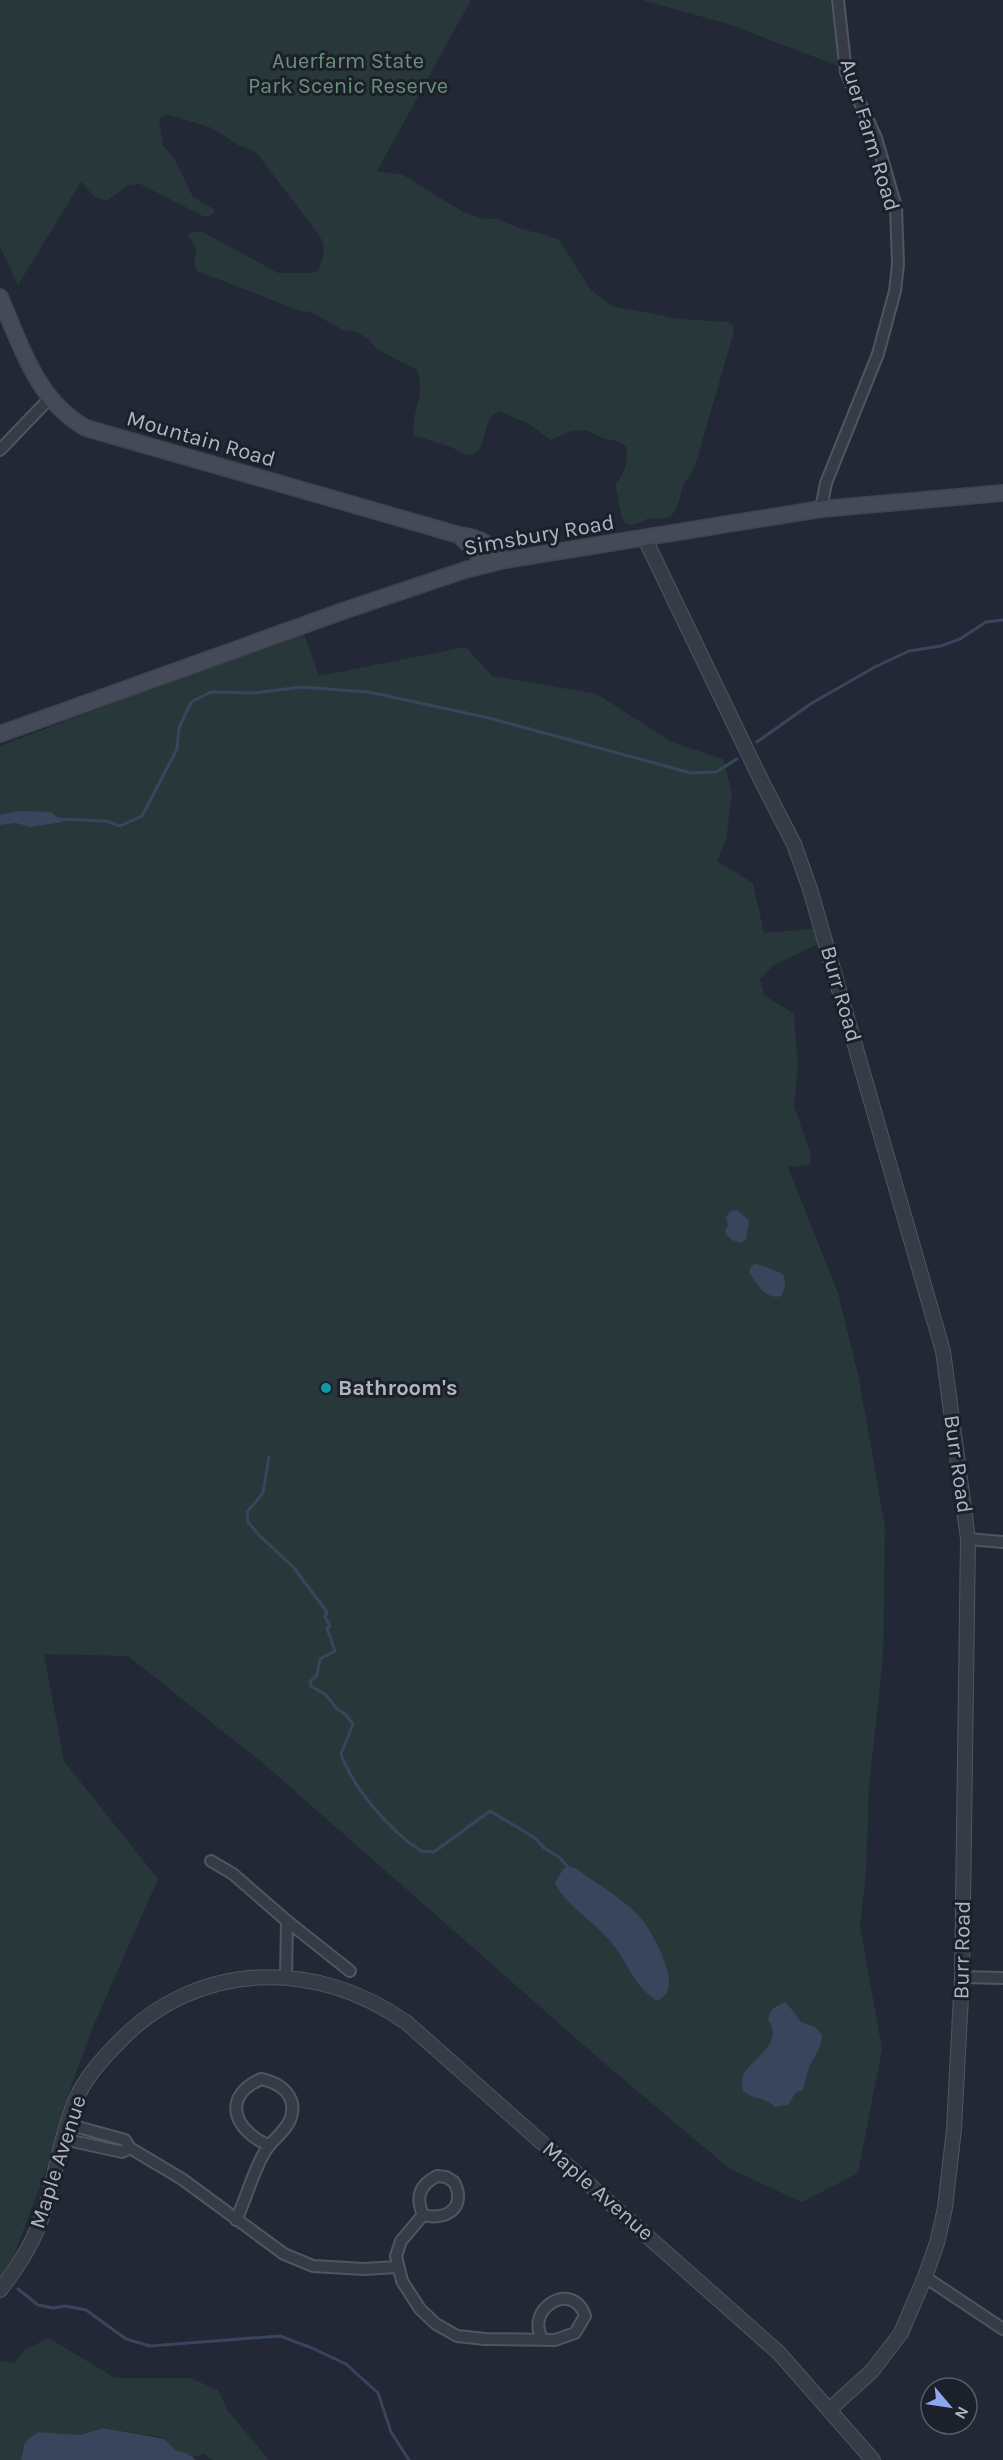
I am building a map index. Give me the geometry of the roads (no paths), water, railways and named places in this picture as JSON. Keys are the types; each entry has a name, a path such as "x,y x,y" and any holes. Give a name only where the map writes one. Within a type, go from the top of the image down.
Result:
{"main road":[{"name":"Mountain Road","path":"0,297 25,358 49,399 75,422 100,434 459,535 476,537 492,547 505,560"},
{"name":"Simsbury Road","path":"0,734 343,612 505,560 821,509 1003,493"},
{"path":"459,535 477,553 484,566"}],"street":[{"name":"Auer Farm Road","path":"821,509 826,483 878,354 895,291 898,264 896,207 876,138 846,72 838,0"},
{"path":"0,450 49,399"},
{"name":"Burr Road","path":"645,539 794,844 810,889 943,1351 968,1539 962,1977 954,2129 945,2208 937,2243 901,2333 872,2371 830,2409"},
{"path":"968,1539 1003,1542"},
{"path":"211,1861 233,1874 287,1922 350,1971"},
{"path":"286,1977 287,1922"},
{"name":"Maple Avenue","path":"0,2290 22,2260 37,2231 67,2124 80,2091 104,2057 132,2028 158,2009 186,1994 238,1979 286,1977 326,1983 356,1993 383,2006 407,2023 770,2345 830,2409 873,2460"},
{"path":"962,1977 1003,1978"},
{"path":"236,2220 268,2145 290,2122 293,2109 290,2097 282,2086 261,2079 250,2084 242,2092 236,2104 236,2116 252,2136 268,2145"},
{"path":"67,2124 125,2140 130,2148 182,2179 284,2254 313,2266 364,2269 397,2267"},
{"path":"63,2139 122,2152 130,2148"},
{"path":"423,2215 401,2241 396,2256 402,2281 420,2309 446,2331 458,2336 543,2340 555,2340 575,2333 585,2316 583,2309 574,2301 565,2299 555,2299 546,2305 539,2320 538,2332 543,2340"},
{"path":"925,2277 1003,2329"}],"water":[{"path":"19,811 51,812 63,822 30,827 16,823 0,825 0,815"},
{"path":"737,1210 749,1221 746,1240 740,1243 727,1236 725,1231 728,1225 726,1218 730,1212"},
{"path":"755,1264 782,1273 785,1284 781,1296 770,1296 758,1286 749,1272 751,1266"},
{"path":"568,1867 578,1870 615,1895 647,1926 658,1946 668,1976 668,1989 660,1999 657,2001 648,1994 611,1942 560,1892 555,1883 563,1869"},
{"path":"786,2002 801,2022 815,2027 822,2035 822,2040 810,2066 803,2090 796,2092 788,2105 775,2107 743,2091 742,2078 771,2042 773,2035 768,2020 770,2013"},
{"path":"103,2428 165,2439 175,2450 188,2454 196,2460 21,2460 24,2445 38,2432 80,2435"}],"waterway":[{"path":"757,742 812,703 875,667 909,651 941,646 960,639 986,622 1003,620"},
{"path":"57,819 106,821 120,826 142,816 177,749 179,728 191,702 211,692 255,693 301,687 369,692 489,718 691,773 716,772 737,759"},
{"path":"269,1457 263,1493 247,1512 248,1522 294,1568 327,1612 325,1617 330,1626 327,1628 335,1651 320,1659 317,1675 310,1682 311,1686 326,1695 353,1724 341,1754 354,1781 364,1795 398,1833 421,1851 434,1852 490,1811 535,1838 568,1867"},
{"path":"18,2289 38,2305 53,2308 65,2306 86,2310 126,2339 150,2346 280,2336 312,2348 346,2364 378,2393 391,2432 409,2460"}],"place":[{"name":"Bathroom's","path":"326,1388"}],"park label":[{"name":"Auerfarm State Park Scenic Reserve","path":"348,74"}]}
